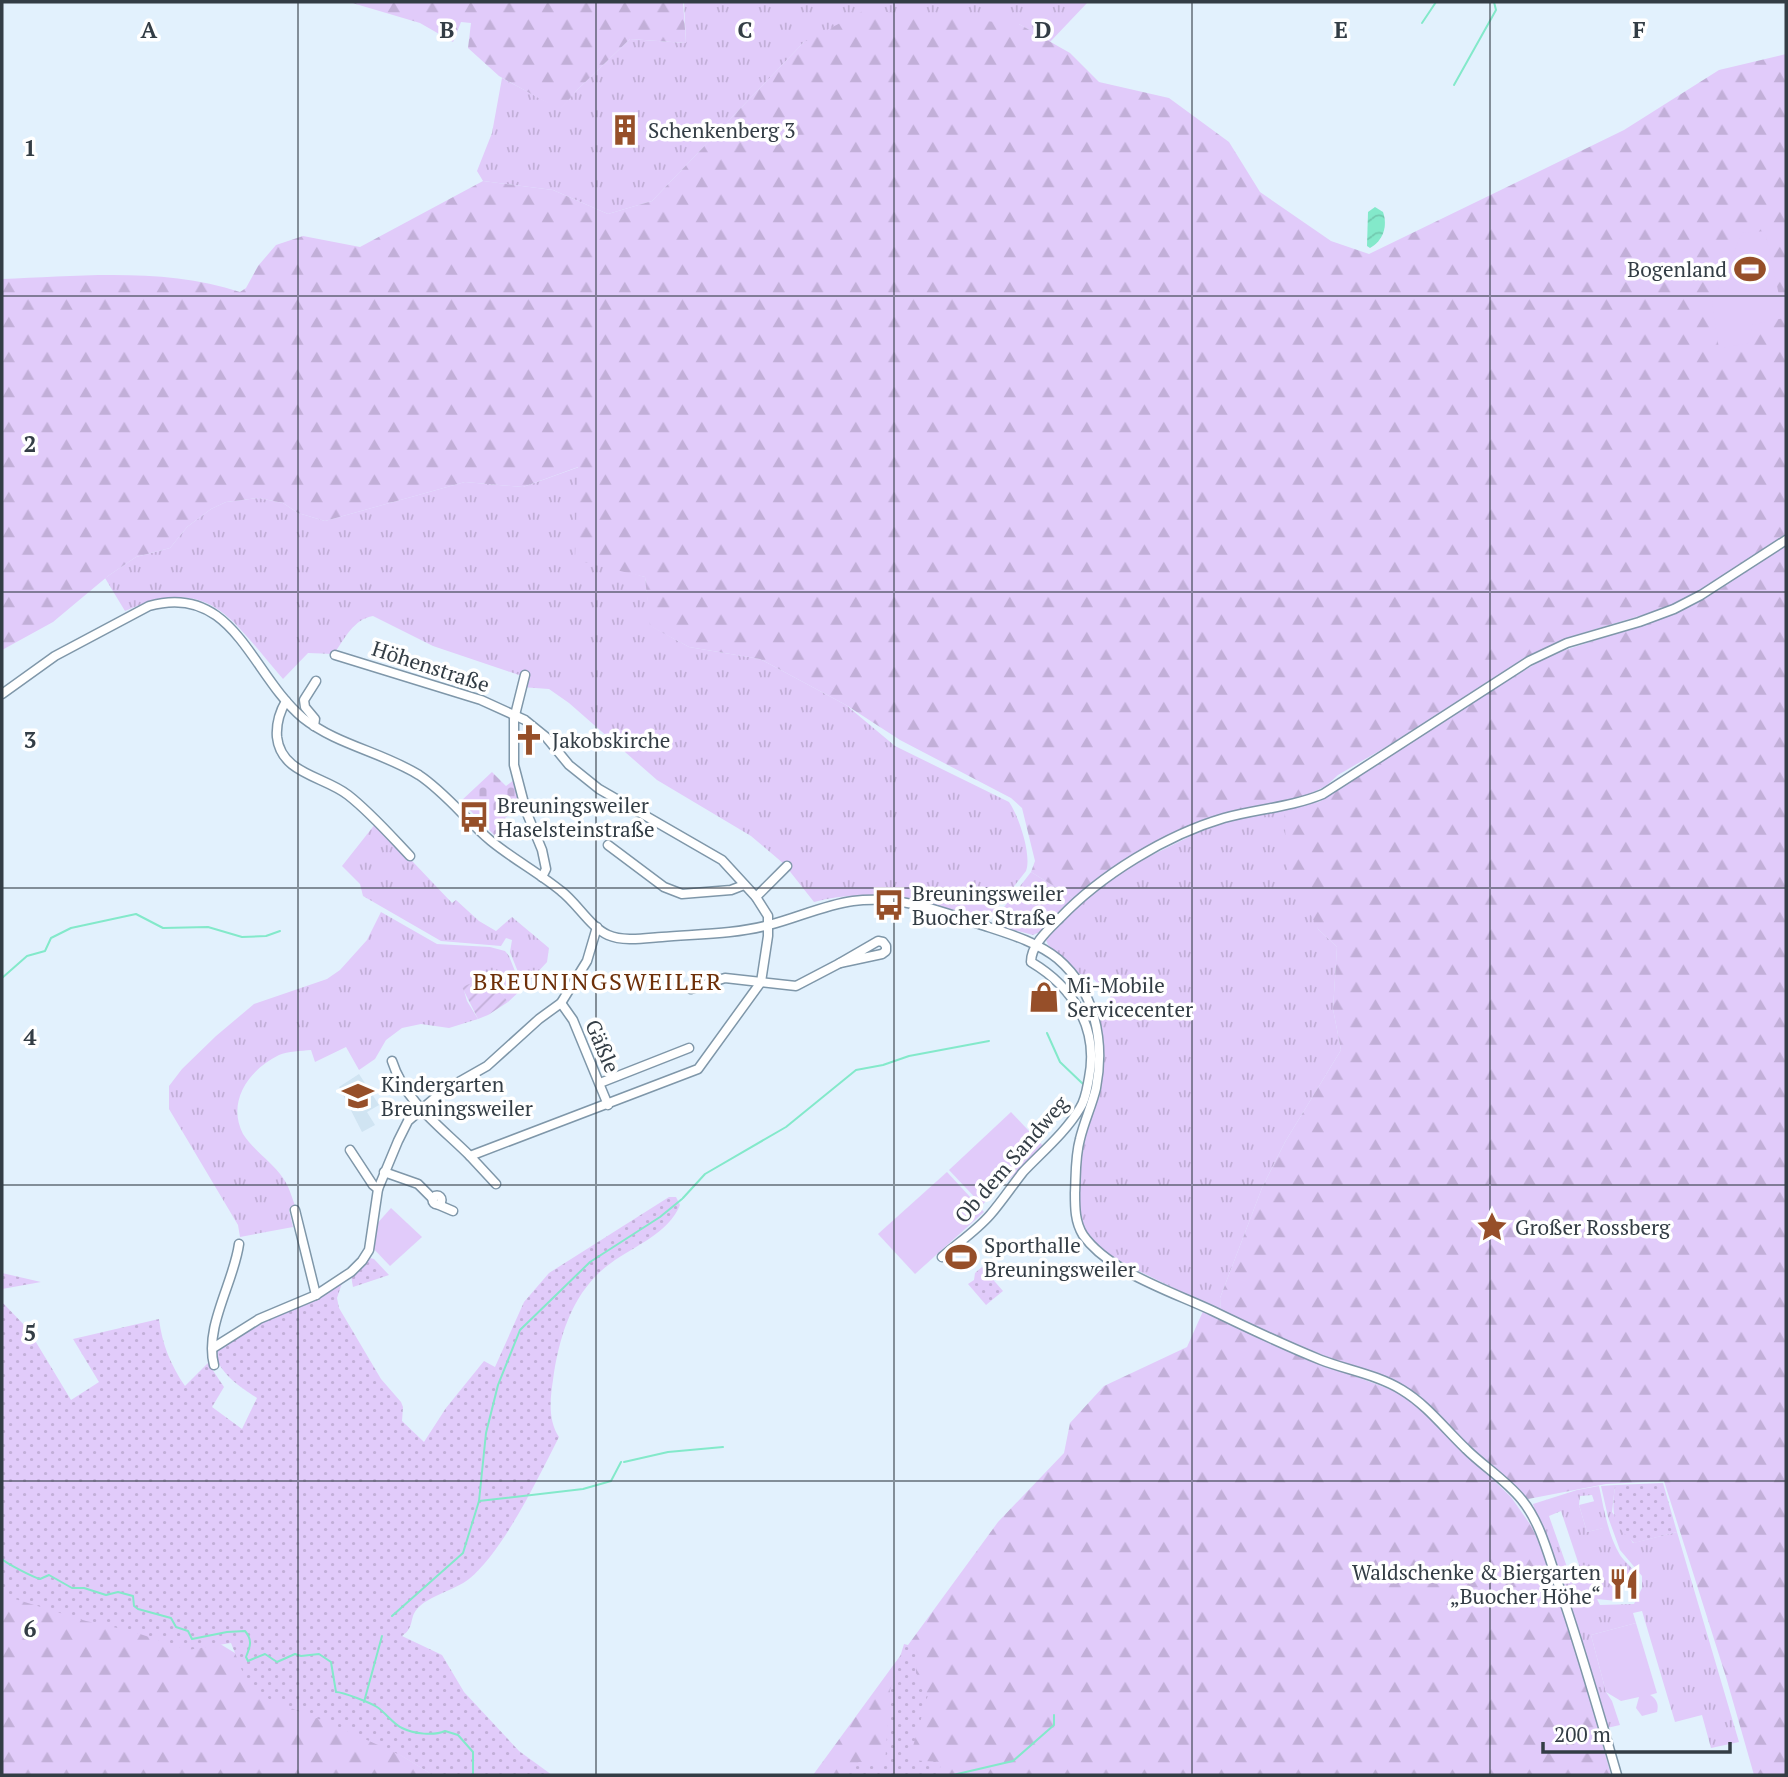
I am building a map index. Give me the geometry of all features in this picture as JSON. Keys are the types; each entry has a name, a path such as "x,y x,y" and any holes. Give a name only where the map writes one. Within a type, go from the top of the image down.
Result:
{"street":[{"path":"1037,945 1086,892 1149,852 1216,821 1309,800 1323,794 1529,661 1567,643 1674,609 1701,595 1786,540"},
{"path":"2,694 55,656 126,618 164,602 192,603 216,615 232,629 286,701 314,726 401,764 424,779 493,843 575,902 597,927 610,936 642,939 729,932 768,925 851,901 890,900 921,905 1037,945 1055,956 1088,999 1095,1017 1100,1049 1096,1088 1079,1141 1077,1157 1075,1205 1080,1231 1110,1260 1150,1282 1312,1356 1402,1389 1518,1495 1530,1513 1550,1558 1571,1618 1617,1775"},
{"name":"Höhenstraße","path":"335,655 481,700 515,714 546,737 569,765 584,778 611,797 722,860 756,897"},
{"path":"525,675 515,714 514,765 526,811 542,850 546,869 542,877"},
{"path":"314,726 315,719 305,707 304,700 316,681"},
{"path":"286,701 279,714 277,729 279,747 287,761 349,795 410,856"},
{"path":"608,845 664,887 682,894 732,890 744,885"},
{"path":"470,1156 698,1069 761,982 768,925 764,907 756,897 787,866"},
{"path":"213,1348 259,1319 316,1295 351,1272 369,1250 378,1189 403,1129 420,1109 443,1091 487,1066 561,1003 587,961 597,927"},
{"path":"691,989 725,978 796,986 874,943 885,943 887,949 882,954 840,963"},
{"name":"Ob dem Sandweg","path":"942,1257 990,1215 1083,1102 1091,1070 1088,1025 1083,1014 1052,976 1031,962 1032,952 1037,945"},
{"name":"Gäßle","path":"561,1003 573,1020 608,1105"},
{"path":"600,1083 689,1048"},
{"path":"392,1061 405,1090 420,1109 496,1184"},
{"path":"350,1150 378,1189"},
{"path":"384,1172 418,1184 436,1202 453,1211"},
{"path":"295,1210 316,1295"},
{"path":"214,1365 211,1356 217,1317 237,1258 239,1244"}],"shaded area":[{"name":"Kindergarten Breuningsweiler","path":"359,1074 379,1105 367,1112 375,1125 362,1132 339,1087"}],"green space":[{"path":"349,2 683,2 686,43 630,39 560,110 499,76 468,48 471,23 461,22 453,42 420,23"},
{"path":"684,2 1088,2 1050,42 1019,24 804,42 652,201 608,214 553,190 483,181 477,171 492,133 502,78 560,109 630,39 686,43"},
{"path":"865,10 1019,24 1070,53 1099,82 1169,98 1229,142 1260,192 1331,241 1369,254 1624,130 1719,70 1786,54 1786,534 1701,589 1666,608 1569,637 1526,657 1338,775 1326,786 1305,796 1233,812 1184,830 1075,899 1031,872 1035,861 1022,808 1011,798 900,740 846,705 760,659 689,647 650,626 645,577 575,560 578,467 523,487 465,482 325,521 298,513 283,503 259,498 226,502 211,509 187,527 170,548 136,557 108,576 53,622 2,650 2,279 91,275 152,276 212,284 240,292 246,288 258,266 276,245 303,236 360,247 483,181 553,190 608,214 652,201 804,42"},
{"name":"Bogenland","path":"1765,231 1784,318 1751,325 1753,342 1719,349 1712,304 1742,233"},
{"path":"579,467 628,572 645,577 651,626 689,647 760,659 846,705 895,746 1009,802 1024,836 1026,871 985,923 922,904 879,897 836,897 814,902 784,864 751,836 657,780 569,703 549,689 521,687 522,676 433,646 373,616 355,625 334,654 308,653 283,679 233,622 217,609 199,600 179,597 154,601 125,611 105,578 136,557 170,548 187,527 211,509 226,502 259,498 283,503 298,513 325,521 465,482 523,487"},
{"path":"1786,545 1786,1775 1754,1775 1664,1481 1606,1484 1528,1499 1488,1464 1420,1396 1406,1387 1304,1348 1221,1311 1220,1298 1262,1188 1285,1142 1341,1050 1333,1009 1337,947 1318,929 1287,868 1284,807 1319,802 1550,655 1670,616 1717,591"},
{"path":"492,772 506,786 514,780 521,804 505,818 508,822 496,837 461,801"},
{"path":"1284,807 1318,929 1337,947 1333,1009 1341,1050 1285,1142 1262,1188 1220,1298 1221,1311 1114,1259 1087,1235 1078,1218 1079,1158 1102,1056 1100,1022 1111,995 1091,977 1077,973 1046,940 1053,929 1092,891 1130,866 1217,823"},
{"path":"376,823 452,903 456,900 479,921 496,931 512,917 549,948 547,962 524,987 510,952 512,940 506,938 501,946 441,941 363,896 360,884 342,866"},
{"path":"1031,872 1075,899 1044,930 1033,935 991,924"},
{"path":"381,912 437,944 490,947 505,951 522,989 508,1002 489,977 463,987 467,1001 478,1019 449,1028 421,1024 402,1028 386,1040 375,1059 359,1070 346,1047 315,1062 311,1050 286,1053 268,1061 250,1077 244,1087 239,1098 238,1122 247,1140 274,1167 289,1188 296,1208 289,1210 293,1227 240,1237 238,1225 169,1109 169,1086 182,1069 216,1036 254,1004 327,979 340,970 367,940"},
{"path":"489,976 508,1002 478,1019 462,987"},
{"path":"1011,1112 1044,1147 982,1205 949,1170"},
{"path":"947,1172 984,1212 915,1274 878,1234"},
{"path":"669,1197 676,1197 680,1205 675,1215 650,1238 598,1274 587,1286 570,1315 559,1347 551,1395 551,1417 559,1437 507,1532 469,1579 422,1604 413,1616 409,1629 402,1636 442,1655 464,1692 519,1751 552,1775 433,1775 400,1755 270,1700 245,1678 231,1643 188,1650 2,1595 2,1302 28,1329 71,1400 99,1382 73,1339 159,1319 168,1354 185,1386 208,1363 224,1387 212,1407 242,1429 257,1398 227,1375 215,1356 217,1349 259,1322 324,1295 342,1283 337,1298 339,1308 381,1379 401,1402 402,1421 424,1442 446,1408 484,1361 495,1367 524,1302 549,1273"},
{"path":"391,1208 422,1237 390,1266 373,1248 375,1226"},
{"path":"370,1258 389,1275 353,1287 351,1276"},
{"path":"982,1267 1003,1291 986,1305 968,1284"},
{"path":"2,1273 41,1282 2,1289"},
{"path":"1204,1309 1321,1364 1404,1396 1511,1497 1532,1527 1543,1551 1573,1638 1611,1775 813,1775 998,1522 1064,1453 1070,1423 1104,1386 1187,1347"},
{"path":"1663,1483 1677,1532 1634,1543 1621,1529 1615,1517 1615,1485"},
{"path":"1615,1485 1612,1512 1633,1543 1677,1532 1739,1742 1711,1748 1702,1715 1675,1722 1642,1611 1633,1613 1636,1623 1591,1635 1606,1692 1620,1725 1607,1728 1533,1504 1599,1486 1612,1539 1620,1555 1635,1571 1639,1585 1637,1591 1636,1584 1631,1585 1628,1575 1613,1578 1617,1601 1597,1599 1600,1605 1634,1604 1642,1588 1642,1576 1620,1550 1608,1517 1601,1486","holes":["1592,1495 1603,1528 1587,1532 1579,1505 1580,1496","1561,1511 1584,1580 1573,1584 1549,1516"]},
{"path":"1595,1501 1604,1528 1587,1532 1579,1505"},
{"path":"61,1546 433,1775 2,1775 2,1560"},
{"path":"1636,1623 1657,1693 1650,1695 1658,1707 1657,1712 1642,1716 1636,1708 1639,1697 1621,1701 1606,1692 1591,1635"},
{"path":"904,1644 916,1647 916,1673 928,1695 909,1760 941,1762 939,1775 841,1775 859,1762 885,1764 890,1690"}],"water":[{"path":"1375,207 1383,212 1385,228 1378,241 1370,248 1367,246 1368,212"}],"waterway":[{"path":"1422,23 1436,2"},
{"path":"1454,85 1496,10 1494,2"},
{"path":"2,978 27,956 45,951 51,938 71,928 136,914 163,928 208,927 242,937 266,936 280,931"},
{"path":"1047,1033 1060,1062 1083,1084"},
{"path":"683,1198 705,1174 786,1127 856,1070 909,1056 989,1041"},
{"path":"392,1616 463,1553 479,1501 486,1433 498,1385 520,1330 590,1262 660,1217 682,1199"},
{"path":"624,1462 668,1452 723,1447"},
{"path":"479,1501 583,1489 611,1481 621,1462"},
{"path":"2,1559 40,1579 49,1575 72,1588 84,1588 106,1595 118,1592 133,1596 134,1606 138,1609 171,1618 176,1627 188,1631 192,1639 245,1631 250,1641 246,1657 248,1661 265,1654 277,1662 295,1654 319,1654 331,1662 336,1692 374,1705 407,1730 430,1734 445,1731 458,1735 473,1752 473,1775"},
{"path":"364,1702 382,1636"},
{"path":"953,1775 1013,1761 1054,1725 1054,1715"}],"place":[{"name":"Schenkenberg 3","path":"625,130"},
{"name":"Bogenland","path":"1750,269"},
{"name":"Jakobskirche","path":"529,740"},
{"name":"Breuningsweiler Haselsteinstraße","path":"474,817"},
{"name":"Breuningsweiler Buocher Straße","path":"889,905"},
{"name":"Mi-Mobile Servicecenter","path":"1044,997"},
{"name":"Kindergarten Breuningsweiler","path":"358,1096"},
{"name":"Großer Rossberg","path":"1492,1227"},
{"name":"Sporthalle Breuningsweiler","path":"961,1257"},
{"name":"Waldschenke & Biergarten „Buocher Höhe“","path":"1624,1584"}],"district":[{"name":"BREUNINGSWEILER","path":"598,981"}]}
